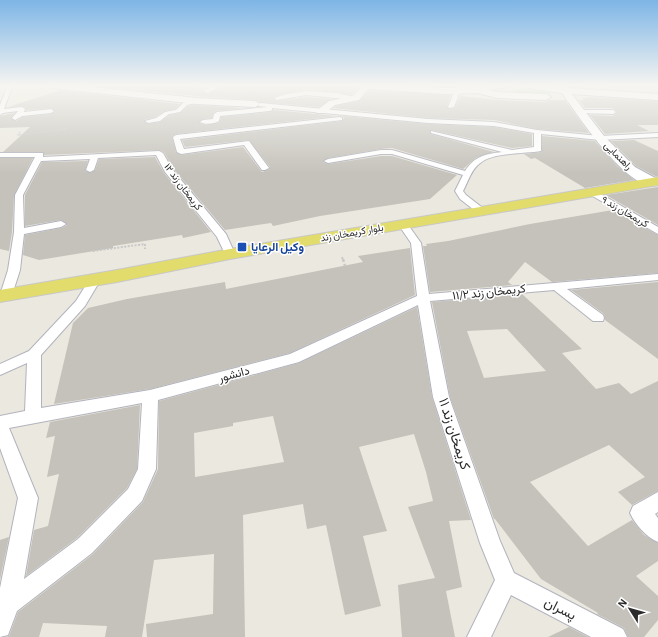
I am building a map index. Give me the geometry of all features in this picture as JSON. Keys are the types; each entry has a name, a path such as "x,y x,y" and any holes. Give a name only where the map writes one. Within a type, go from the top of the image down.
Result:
{"main road":[{"name":"بلوار کریمخان زند","path":"3,295 95,280 230,254 655,181"}],"street":[{"name":"راهنمایی","path":"584,115 600,138 630,170 655,181"}],"lane":[{"path":"15,118 19,115"},
{"path":"148,121 158,120 165,115"},
{"path":"203,122 216,121 217,115"},
{"path":"265,168 246,143 181,152 176,137 233,127 346,118 353,115"},
{"path":"363,115 428,121 494,124 537,132 600,138 658,134"},
{"path":"658,130 652,131 658,134"},
{"path":"433,132 514,152"},
{"path":"481,211 463,197 459,191 468,174 478,161 502,154 538,149 537,132"},
{"path":"328,161 381,152 392,152 468,174"},
{"name":"کریمخان زند ۱۲","path":"95,156 159,153 168,170 222,236 230,254"},
{"path":"0,155 40,155 19,194 19,232 14,270 3,295"},
{"path":"39,159 95,156 90,170"},
{"name":"کریمخان زند ۹","path":"592,192 658,231"},
{"path":"19,232 62,224"},
{"name":"کریمخان زند ۱۱","path":"403,224 416,243 441,397 490,543 506,581"},
{"name":"کریمخان زند ۱۱/۲","path":"424,298 555,285 658,277"},
{"path":"0,370 34,354 81,303 95,280"},
{"path":"555,285 598,318"},
{"name":"دانشور","path":"0,424 33,416 150,396 294,358 424,298"},
{"path":"33,416 34,354"},
{"path":"8,604 85,546 135,495 147,469 150,396"},
{"path":"0,424 28,498 8,604 0,626"},
{"path":"658,501 640,513 658,532"},
{"path":"479,637 506,581"},
{"name":"پسران","path":"506,581 614,637"}],"path":[{"path":"92,257 93,252 144,244 145,248"},
{"path":"342,257 345,266"}],"building":[{"path":"13,115 11,118 16,121 22,117 44,115 159,115 144,120 148,124 160,122 171,115 213,115 212,118 203,119 199,122 207,125 218,123 221,117 243,115 337,116 176,134 172,136 176,152 181,155 243,147 262,172 270,169 270,167 249,140 185,147 182,140 342,121 344,118 342,116 428,124 494,127 532,134 532,146 512,148 431,130 431,134 494,152 476,158 463,169 392,148 328,158 323,162 328,164 381,156 392,156 457,175 430,199 320,216 273,226 271,223 225,230 173,168 164,152 160,150 44,155 43,152 3,152 30,127 0,128 0,116"},
{"path":"397,115 576,115 589,133 537,129 494,120 428,118"},
{"path":"590,115 613,116 614,115 658,115 658,125 637,125 649,131 605,134"},
{"path":"542,136 595,141 617,166 634,180 585,188 535,158 531,159 524,154 542,152"},
{"path":"634,140 658,151 658,176 655,176 636,166 611,141"},
{"path":"155,157 164,173 211,232 183,238 182,235 113,246 113,248 39,260 23,255 25,235 61,228 67,225 61,220 25,226 25,195 42,162 88,161 85,171 91,173 95,170 99,159"},
{"path":"0,158 33,158 14,195 12,232 9,251 0,249"},
{"path":"658,187 658,225 606,195"},
{"path":"613,210 658,235 658,273 552,282 525,262 508,282 512,285 430,292 423,246 427,246 426,244"},
{"path":"410,248 415,295 290,353 150,389 54,404 73,323 88,308 127,299 225,282 226,289 363,262 358,256"},
{"path":"658,282 658,359 605,320 604,314 571,290"},
{"path":"522,294 582,349 562,353 596,389 619,383 631,394 658,381 658,491 632,505 618,492 645,477 609,445 530,482 588,546 632,520 644,535 658,543 658,561 636,576 658,596 658,620 644,637 628,637 624,628 597,614 598,613 541,579 494,519 450,397 432,302","holes":["507,329 546,371 484,378 467,331"]},
{"path":"417,307 432,397 471,520 449,521 462,587 446,591 455,637 402,637 398,585 435,578 408,507 433,501 414,434 359,447 387,531 363,536 381,606 345,615 326,525 307,529 303,504 243,515 245,637 147,637 146,624 213,614 214,554 154,560 142,637 105,637 107,626 43,623 39,637 6,637 9,636 18,612 93,554 143,502 158,469 159,401 299,363","holes":["273,416 284,462 195,477 194,433 233,426 233,423"]},
{"path":"140,405 137,469 127,488 77,538 26,576 34,530 48,526 59,474 47,477 55,436 46,438 50,422"},
{"path":"9,537 0,580 0,540"},
{"path":"569,627 588,637 548,637"}],"place":[{"name":"وکیل الرعایا","path":"242,247"}]}
